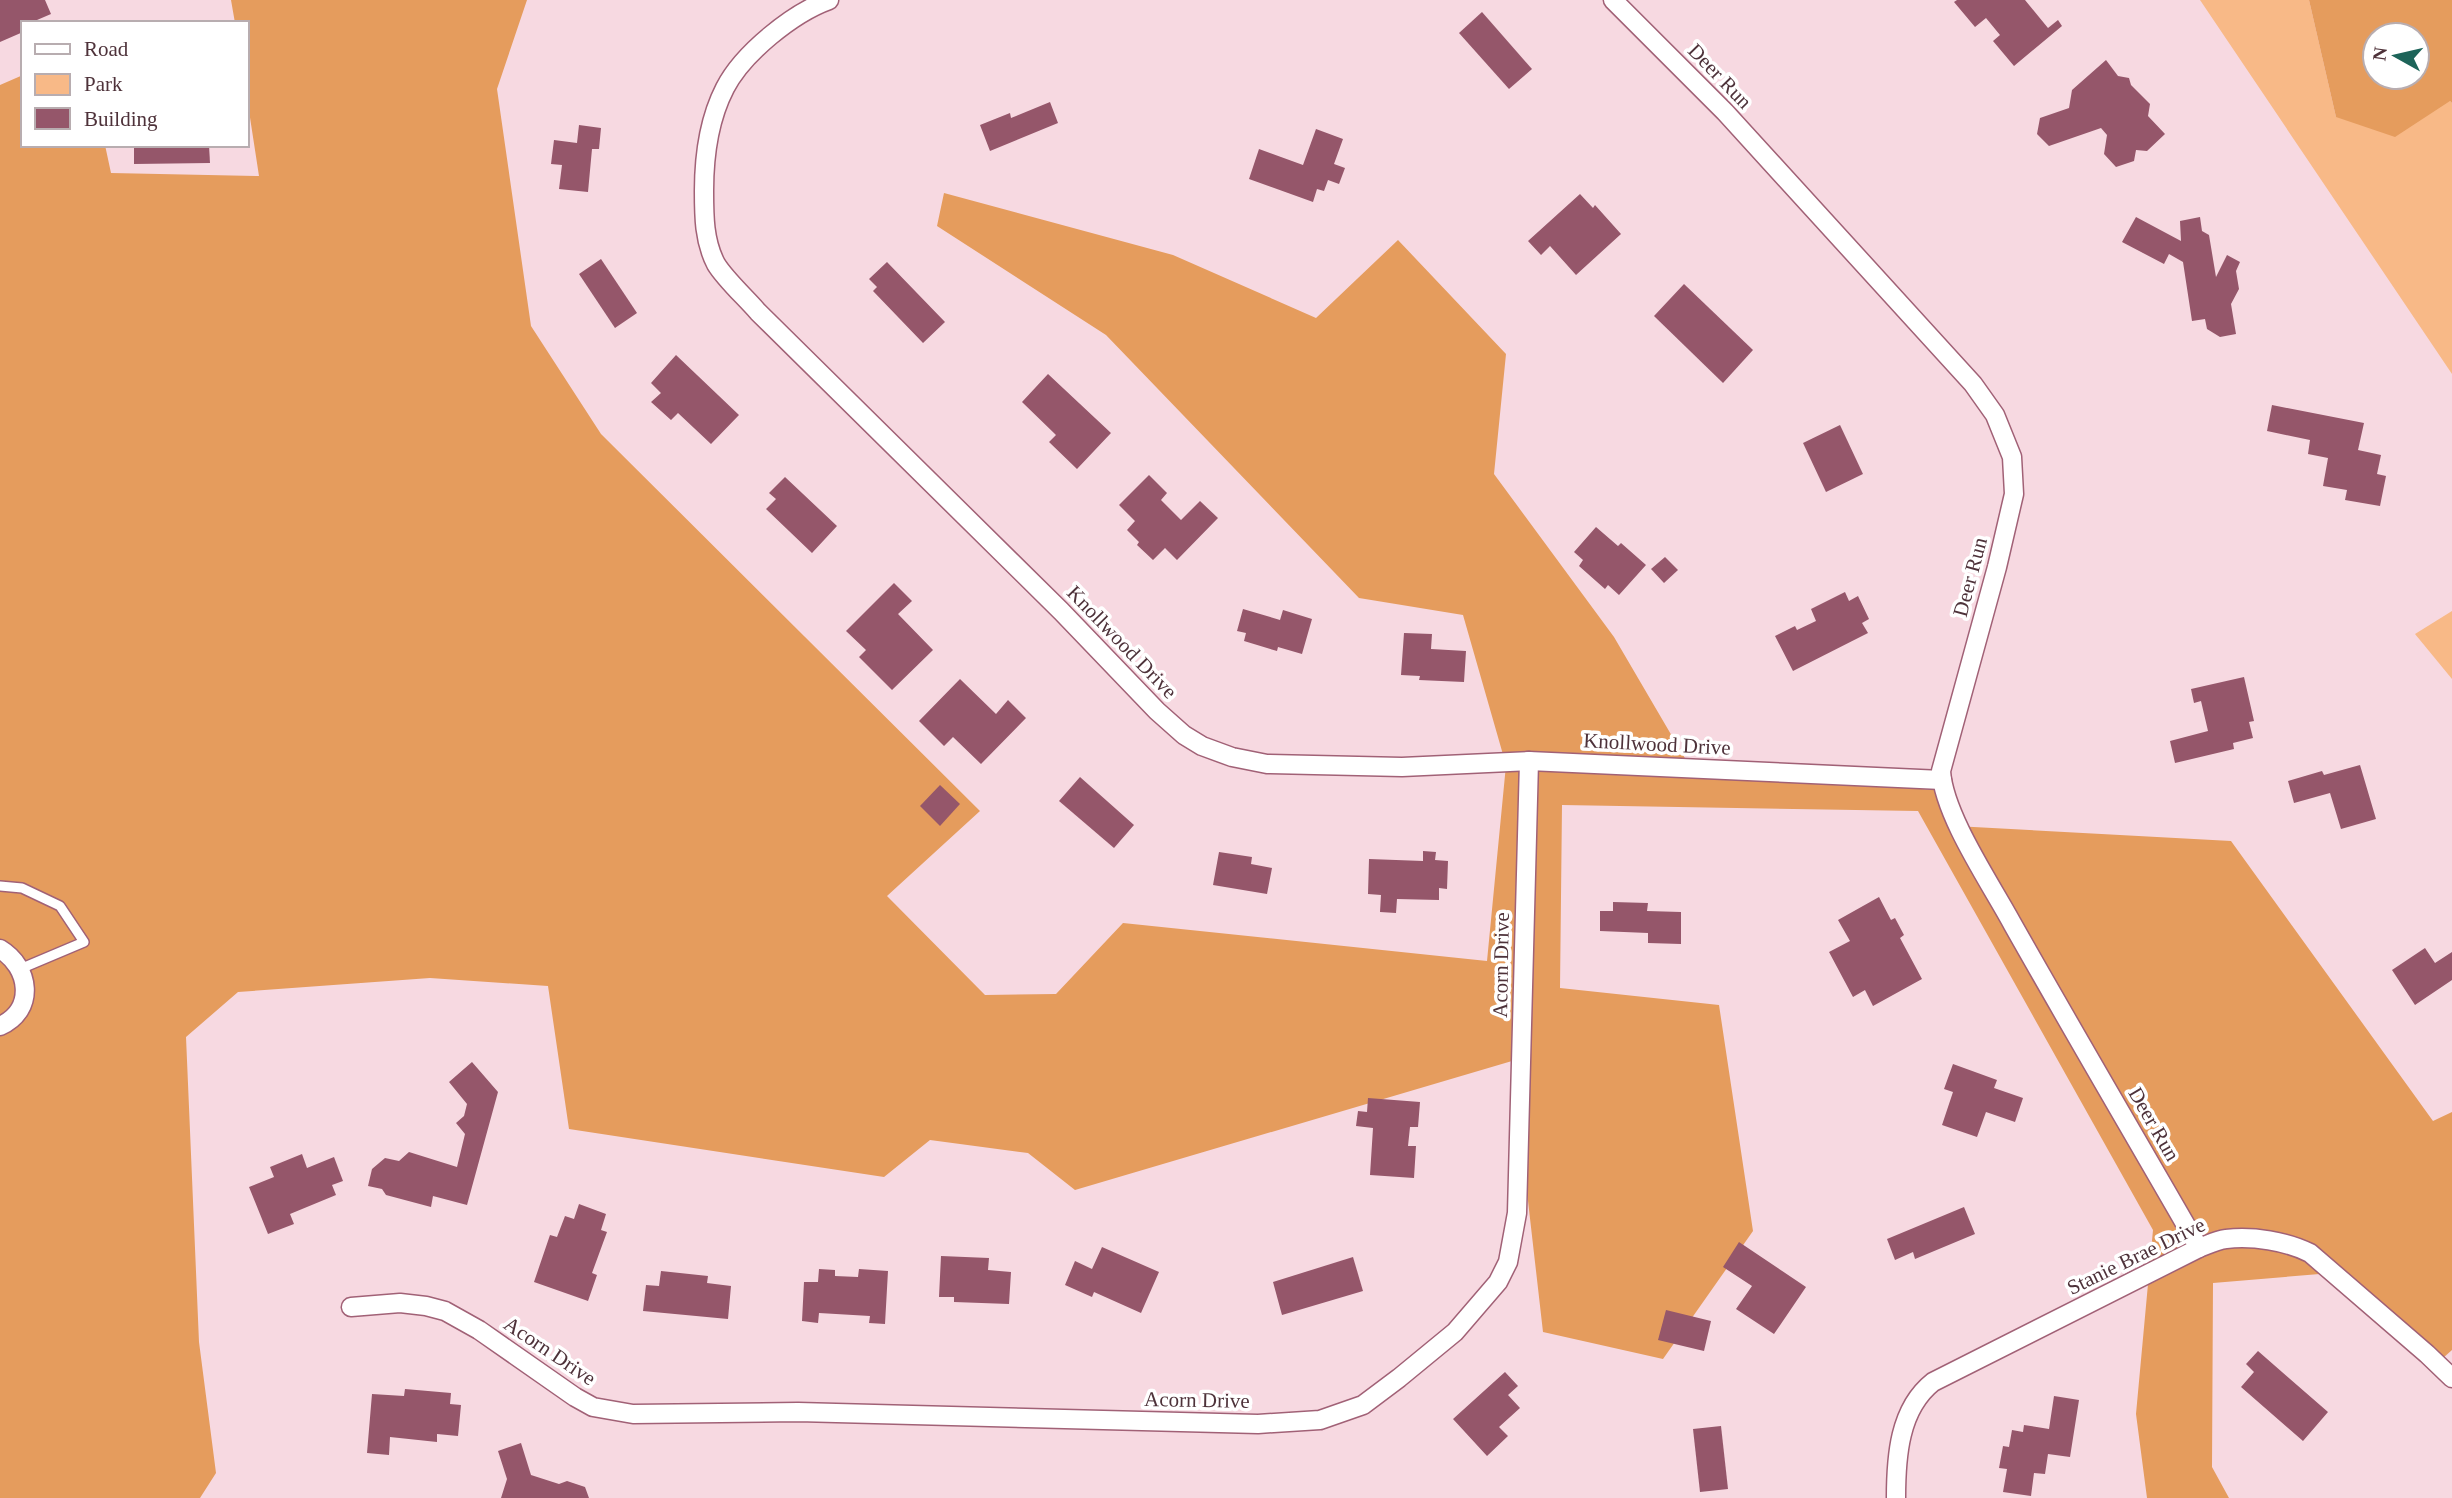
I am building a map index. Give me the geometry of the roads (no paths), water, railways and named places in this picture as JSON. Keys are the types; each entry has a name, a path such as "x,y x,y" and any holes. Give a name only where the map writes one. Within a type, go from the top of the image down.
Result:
{"street":[{"name":"Knollwood Drive","path":"829,0 795,17 755,49 726,86 710,130 704,171 704,226 717,264 758,312 1061,611 1157,712 1184,735 1202,746 1232,757 1268,764 1402,767 1529,761 1942,780"},
{"name":"Deer Run","path":"1613,0 1725,112 1970,380 1995,415 2012,457 2014,494 1941,772 1942,780 1950,808 1985,875 2199,1248"},
{"name":"Acorn Drive","path":"351,1307 400,1303 445,1311 479,1330 593,1407 632,1414 798,1412 1258,1424 1320,1420 1363,1405 1455,1332 1498,1282 1508,1262 1517,1213 1529,761"},
{"path":"0,949 12,956 20,969 25,987 22,1003 15,1016 0,1026"},
{"name":"Stanie Brae Drive","path":"1896,1498 1896,1467 1906,1416 1922,1391 1933,1382 2199,1248 2225,1239 2264,1240 2299,1247 2310,1253 2452,1378"}],"lane":[{"path":"0,886 22,888 61,906 84,942 20,969"}]}
